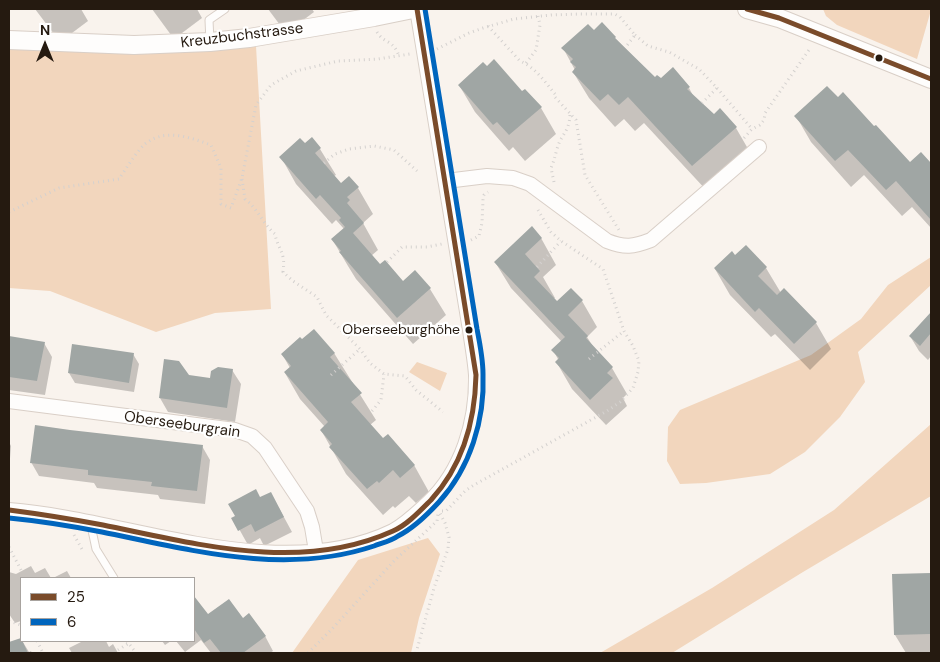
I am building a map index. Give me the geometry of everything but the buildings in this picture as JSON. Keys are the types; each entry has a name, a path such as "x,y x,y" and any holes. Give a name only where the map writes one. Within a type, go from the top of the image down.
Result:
{"street":[{"name":"Kreuzbuchstrasse","path":"9,40 134,45 210,42 249,38 415,9"},
{"path":"9,510 89,521 150,535 233,549 267,552 316,551 364,541 393,531 409,520 447,482 468,437 474,409 476,376 456,241 415,9"},
{"path":"747,9 782,13 931,79"},
{"path":"446,181 487,176 513,178 530,184 607,241 620,246 634,246 651,240 759,147"},
{"name":"Oberseeburgrain","path":"9,401 235,430 252,436 265,448 307,511 316,551"}],"lane":[{"path":"210,42 209,20 225,9"},
{"path":"89,521 96,549 113,577"}],"path":[{"path":"434,50 469,33 514,19 538,16 615,14 648,46 669,52 690,64 717,88 752,129 760,125 764,120 765,113 811,47"},
{"path":"526,63 536,50 540,25 538,16"},
{"path":"374,17 376,29 380,37 392,43 399,56"},
{"path":"488,26 520,61 526,63 540,77 576,120 585,175 619,229 618,233"},
{"path":"625,48 635,35"},
{"path":"9,212 59,188 119,179 144,145 163,134 187,136 211,145 222,168 221,204 231,208 242,178 256,105 271,85 296,71 338,61 378,59 416,53"},
{"path":"702,103 717,88"},
{"path":"551,185 554,185 551,168 555,161 557,148 567,132 570,115"},
{"path":"324,164 335,154 349,149 374,146 394,150 417,171"},
{"path":"242,178 245,200 254,206 259,218 267,223 281,247 285,263 283,272 317,297 326,315 360,349 370,363 384,374 404,376 416,390 444,412"},
{"path":"387,262 402,247 427,247 456,241 474,240 479,236 482,223 484,195 488,192 494,192"},
{"path":"439,510 446,511 474,485 620,402 633,388 638,372 639,361 624,330 604,269 561,241 551,232 538,208 533,204"},
{"path":"537,267 561,241"},
{"path":"589,359 624,330"},
{"path":"331,375 360,349"},
{"path":"372,411 381,400 384,374"},
{"path":"308,653 394,561 437,521 439,510"},
{"path":"416,653 434,588 448,549 449,537 439,510"},
{"path":"65,517 84,553"},
{"path":"9,547 21,570"},
{"path":"118,650 128,642 136,653"}],"shaded area":[{"path":"823,9 931,10 917,59 837,25 826,16"},
{"path":"256,46 271,309 215,313 156,332 50,291 9,288 9,49 144,53"},
{"path":"931,257 931,285 858,352 865,382 840,417 805,452 770,474 706,483 680,484 667,461 668,427 680,410 811,355 861,319 888,285"},
{"path":"417,362 447,373 440,391 409,372"},
{"path":"931,424 931,496 672,653 600,653 712,588 834,510"},
{"path":"428,538 440,554 419,618 411,653 292,653 358,560"}],"transit line":[{"name":"25","path":"9,510 91,523 212,546 248,551 285,553 322,550 358,544 393,531 413,517 442,487 459,457 470,426 476,375 417,9"},
{"name":"6","path":"9,518 44,522 238,557 272,560 306,559 340,555 389,541 415,525 450,489 467,459 478,426 483,391 483,368 425,9"},
{"name":"25","path":"747,9 779,18 931,79"}],"place":[{"name":"Oberseeburghöhe","path":"469,330"}]}
